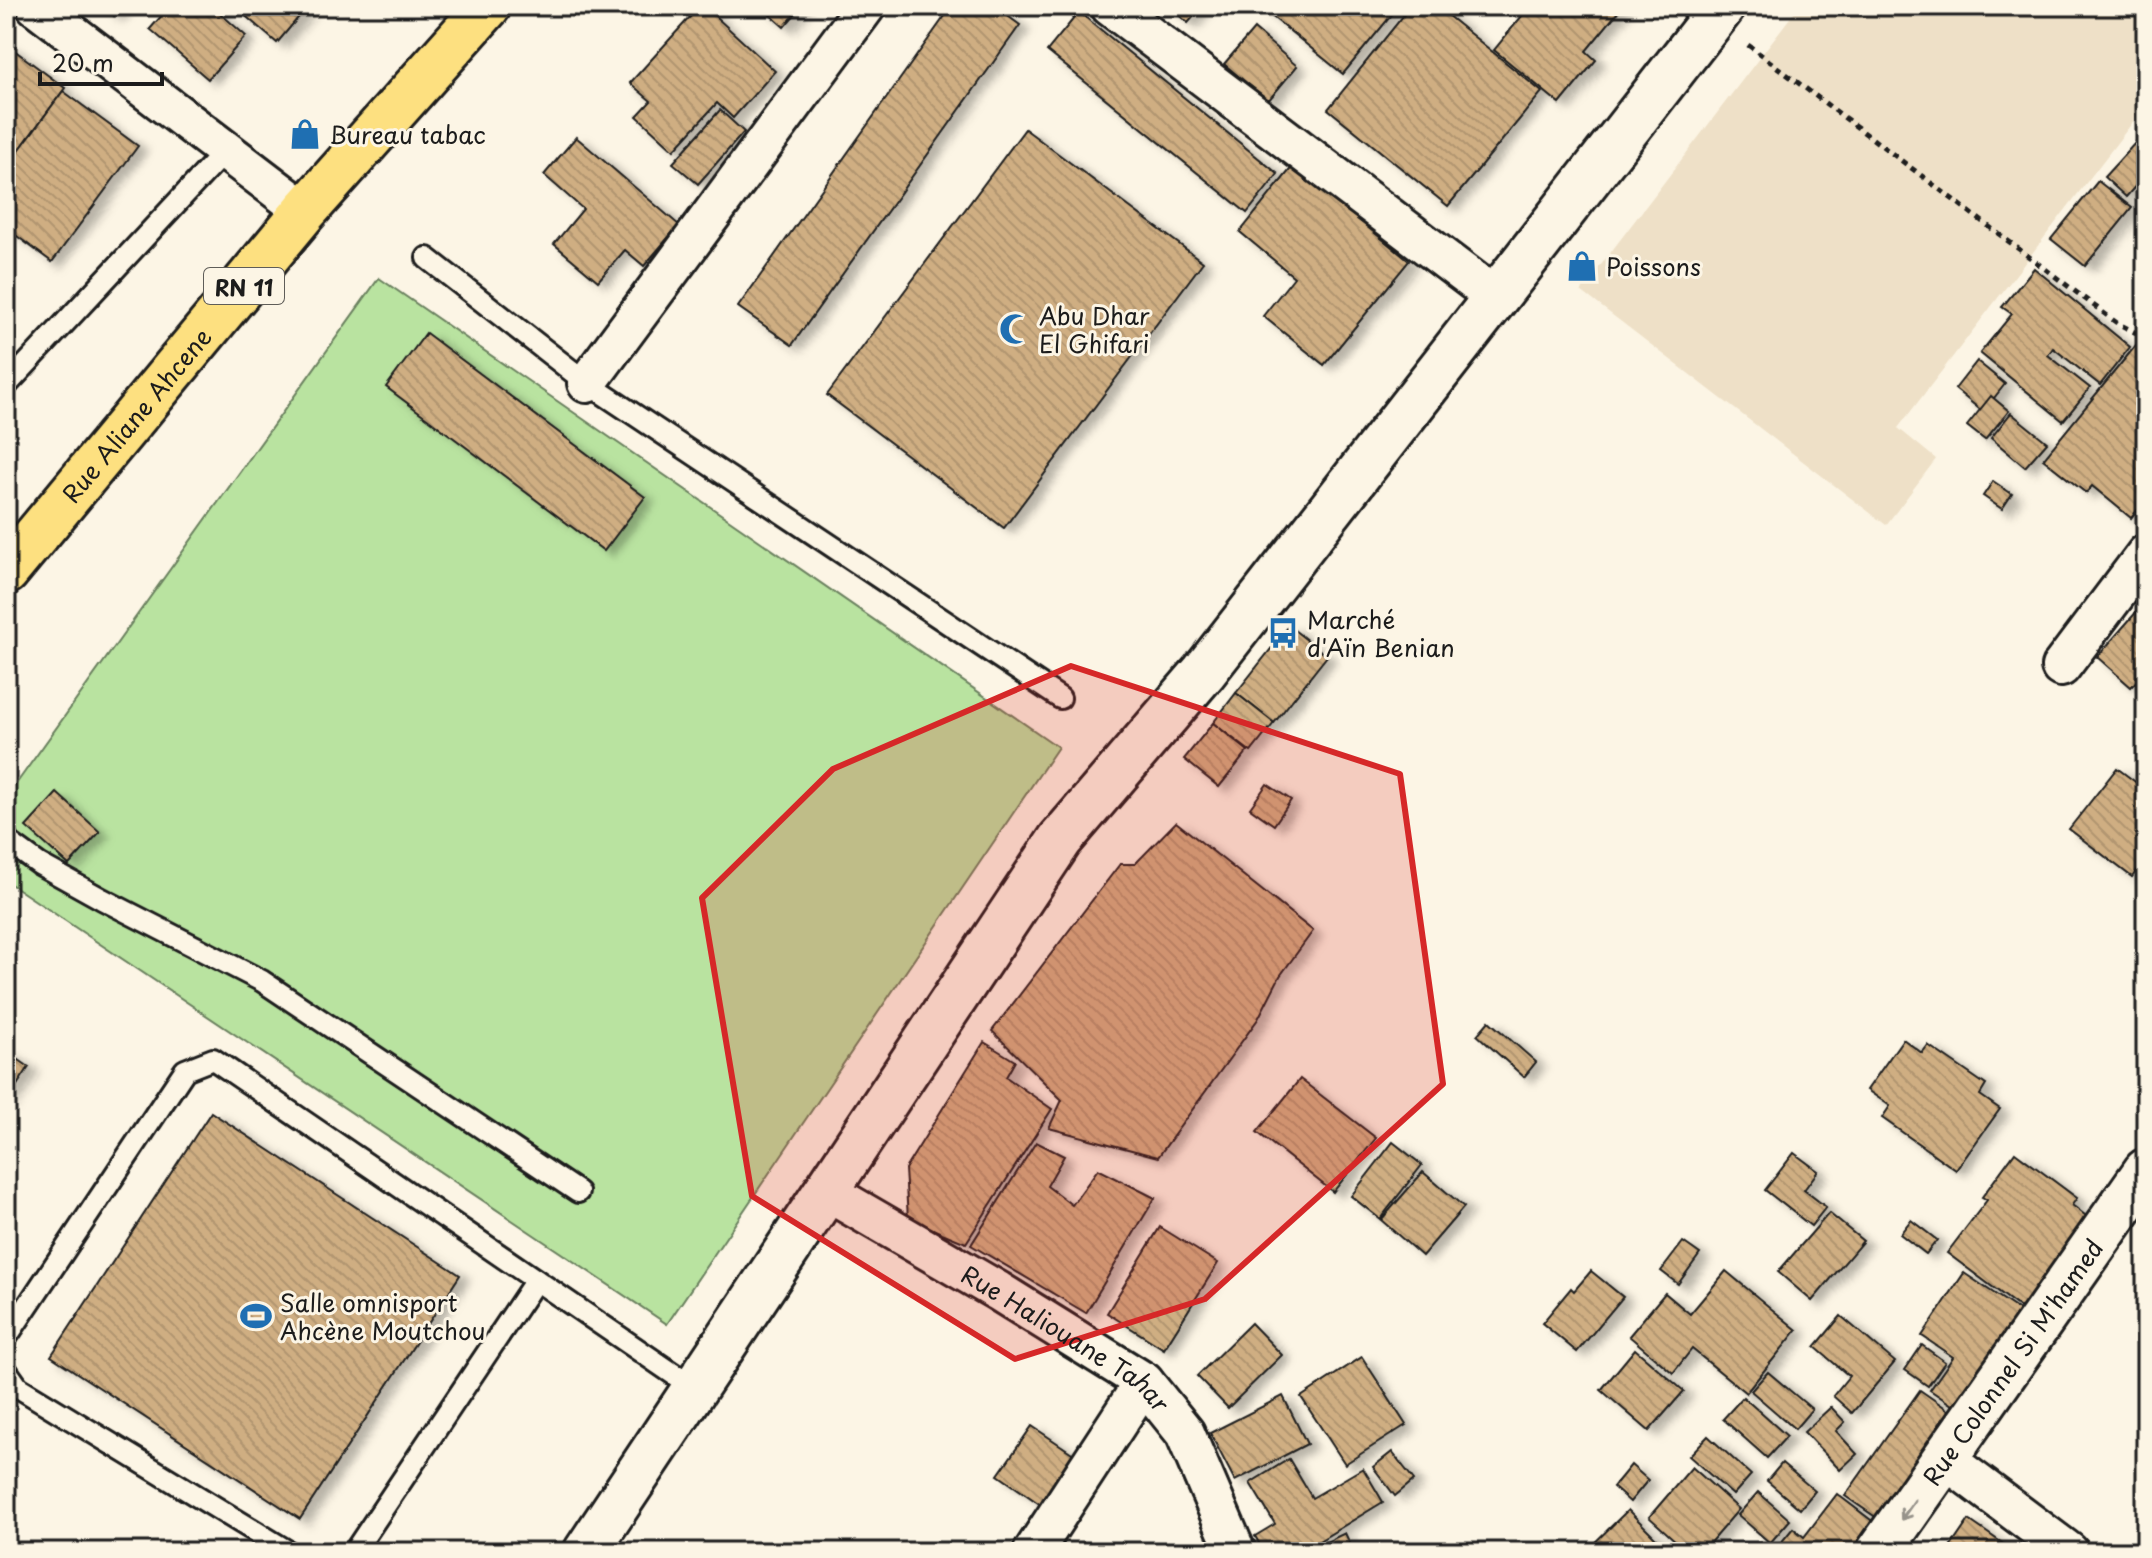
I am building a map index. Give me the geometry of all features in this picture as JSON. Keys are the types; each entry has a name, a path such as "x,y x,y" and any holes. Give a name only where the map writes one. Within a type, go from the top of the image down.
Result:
{"main road":[{"name":"Rue Aliane Ahcene","path":"6,572 305,211 488,6"}],"street":[{"path":"36,6 305,211"},
{"path":"587,383 866,6"},
{"path":"1110,6 1495,297"},
{"path":"586,1552 1060,840 1204,672 1718,12"},
{"path":"2061,667 2146,554"},
{"name":"Rue Colonnel Si M'hamed","path":"1879,1552 2143,1183"},
{"name":"Rue Haliouane Tahar","path":"826,1191 998,1291 1144,1382 1185,1433 1236,1552"},
{"path":"1033,1552 1144,1382"},
{"path":"1945,1459 2069,1552"}],"lane":[{"path":"6,386 225,151"},
{"path":"427,258 587,383 1060,698"},
{"path":"6,840 39,864 102,899 262,981 578,1192"},
{"path":"6,1338 185,1070 213,1059 694,1388"},
{"path":"354,1552 536,1280"},
{"path":"6,1370 18,1387 289,1552"}],"path":[{"path":"1718,12 2117,323 2146,338"}],"highlighted area":[{"path":"1071,666 1400,774 1443,1084 1205,1299 1015,1359 752,1196 702,898 833,769"}],"shaded area":[{"path":"1799,6 2128,6 2146,20 2146,105 1898,428 1936,459 1886,525 1581,291"}],"green space":[{"path":"379,278 1058,747 667,1324 6,881 6,798"}],"building":[{"path":"103,6 123,6 114,16"},
{"path":"170,6 212,6 246,36 208,79 150,29"},
{"path":"234,6 308,6 277,43"},
{"path":"700,6 704,6 775,71 733,118 717,103 674,150 637,116 651,101 630,83"},
{"path":"760,6 802,6 784,27"},
{"path":"952,6 994,6 1020,25 792,345 738,307"},
{"path":"1168,6 1203,6 1188,23"},
{"path":"1259,6 1399,6 1343,74"},
{"path":"1411,6 1436,6 1542,92 1448,206 1328,109"},
{"path":"1530,6 1623,6 1586,51 1596,60 1560,104 1494,50"},
{"path":"1079,12 1278,174 1247,213 1047,51"},
{"path":"1254,29 1297,66 1268,101 1224,64"},
{"path":"6,44 65,88 6,168"},
{"path":"63,91 138,146 52,262 6,228 6,168"},
{"path":"720,110 744,132 698,184 673,163"},
{"name":"Abu Dhar El Ghifari","path":"1025,129 1203,262 1004,528 827,395"},
{"path":"2146,131 2146,174 2126,197 2104,177"},
{"path":"576,137 679,225 644,266 625,250 598,281 554,244 583,209 544,175"},
{"path":"1293,166 1409,261 1324,365 1263,316 1294,277 1240,232"},
{"path":"2098,181 2132,208 2085,266 2051,239"},
{"path":"2034,268 2130,347 2100,385 2053,348 2048,355 2090,388 2063,421 1980,353 2012,314 2002,307"},
{"path":"426,333 645,497 604,551 386,387"},
{"path":"2137,344 2146,351 2146,499 2131,518 2092,486 2086,493 2043,459"},
{"path":"1977,361 2005,384 1983,412 1955,389"},
{"path":"1991,396 2009,411 1985,440 1967,426"},
{"path":"2011,413 2047,442 2025,467 1991,438"},
{"path":"1993,481 2012,494 2002,509 1983,496"},
{"path":"2146,601 2146,671 2131,687 2097,657"},
{"path":"1289,626 1327,656 1274,723 1236,693"},
{"path":"1236,693 1274,723 1251,752 1213,723"},
{"path":"1213,723 1248,751 1219,787 1184,759"},
{"path":"2117,768 2146,790 2146,872 2140,867 2132,877 2069,829"},
{"path":"1267,784 1291,800 1274,825 1250,808"},
{"path":"57,793 100,832 69,865 26,827"},
{"path":"1176,822 1313,931 1280,976 1258,1019 1158,1157 1049,1128 1062,1100 992,1031 1120,864 1135,864"},
{"path":"1489,1021 1536,1062 1524,1077 1477,1035"},
{"path":"1903,1039 1922,1053 1928,1045 1986,1085 1980,1095 2000,1109 1956,1170 1882,1118 1890,1106 1867,1090"},
{"path":"984,1042 1015,1061 1006,1077 1052,1109 966,1243 908,1219 905,1169"},
{"path":"6,1051 29,1067 6,1102"},
{"path":"1300,1079 1376,1138 1333,1192 1257,1132"},
{"name":"Salle omnisport Ahcène Moutchou","path":"211,1112 460,1275 300,1519 51,1356"},
{"path":"1036,1142 1064,1156 1047,1186 1072,1205 1098,1169 1155,1198 1086,1313 971,1245"},
{"path":"1393,1142 1422,1165 1380,1219 1351,1196"},
{"path":"2015,1152 2077,1198 2072,1205 2094,1222 2026,1312 1947,1253 1987,1200 1982,1197"},
{"path":"1794,1153 1818,1171 1804,1190 1826,1207 1811,1226 1765,1190"},
{"path":"1423,1172 1464,1207 1422,1256 1381,1220"},
{"path":"1829,1213 1863,1241 1812,1301 1778,1272"},
{"path":"1911,1220 1937,1240 1926,1254 1900,1234"},
{"path":"1160,1227 1218,1263 1164,1349 1107,1313"},
{"path":"1683,1242 1700,1254 1678,1284 1661,1271"},
{"path":"1591,1271 1623,1297 1577,1352 1542,1323 1571,1288 1574,1291"},
{"path":"1726,1271 1797,1330 1746,1393 1692,1349 1673,1373 1629,1336 1665,1293 1690,1314"},
{"path":"1964,1273 2026,1315 1961,1411 1930,1390 1953,1357 1922,1336"},
{"path":"1841,1316 1895,1362 1852,1413 1833,1396 1849,1376 1815,1347"},
{"path":"1251,1323 1282,1355 1228,1408 1197,1376"},
{"path":"1922,1345 1945,1362 1928,1386 1905,1370"},
{"path":"1635,1349 1684,1391 1649,1431 1601,1390"},
{"path":"1362,1357 1406,1425 1345,1464 1301,1397"},
{"path":"1768,1372 1812,1409 1795,1429 1751,1391"},
{"path":"1920,1390 1957,1416 1883,1522 1845,1496"},
{"path":"1283,1396 1307,1444 1235,1481 1210,1433"},
{"path":"1743,1397 1787,1436 1767,1458 1723,1419"},
{"path":"1831,1407 1845,1422 1836,1431 1857,1454 1840,1470 1804,1432"},
{"path":"1032,1426 1078,1457 1044,1507 998,1475"},
{"path":"1708,1436 1751,1475 1733,1495 1689,1456"},
{"path":"1392,1452 1414,1480 1395,1496 1373,1467"},
{"path":"1289,1459 1312,1498 1363,1468 1383,1502 1301,1552 1264,1552 1255,1536 1275,1524 1250,1483"},
{"path":"1782,1463 1815,1491 1800,1509 1767,1481"},
{"path":"1631,1465 1648,1480 1630,1502 1613,1487"},
{"path":"1692,1467 1739,1509 1702,1552 1688,1552 1649,1517"},
{"path":"1758,1492 1790,1520 1770,1543 1738,1515"},
{"path":"1837,1494 1884,1530 1866,1552 1775,1550 1793,1528 1804,1537"},
{"path":"1628,1510 1670,1552 1585,1552"},
{"path":"1969,1520 2015,1552 1947,1552"},
{"path":"1345,1533 1354,1552 1305,1552"}],"place":[{"name":"Bureau tabac","path":"305,134"},
{"name":"Poissons","path":"1582,266"},
{"name":"Abu Dhar El Ghifari","path":"1015,329"},
{"name":"Marché d'Aïn Benian","path":"1283,633"},
{"name":"Salle omnisport Ahcène Moutchou","path":"256,1316"}]}
